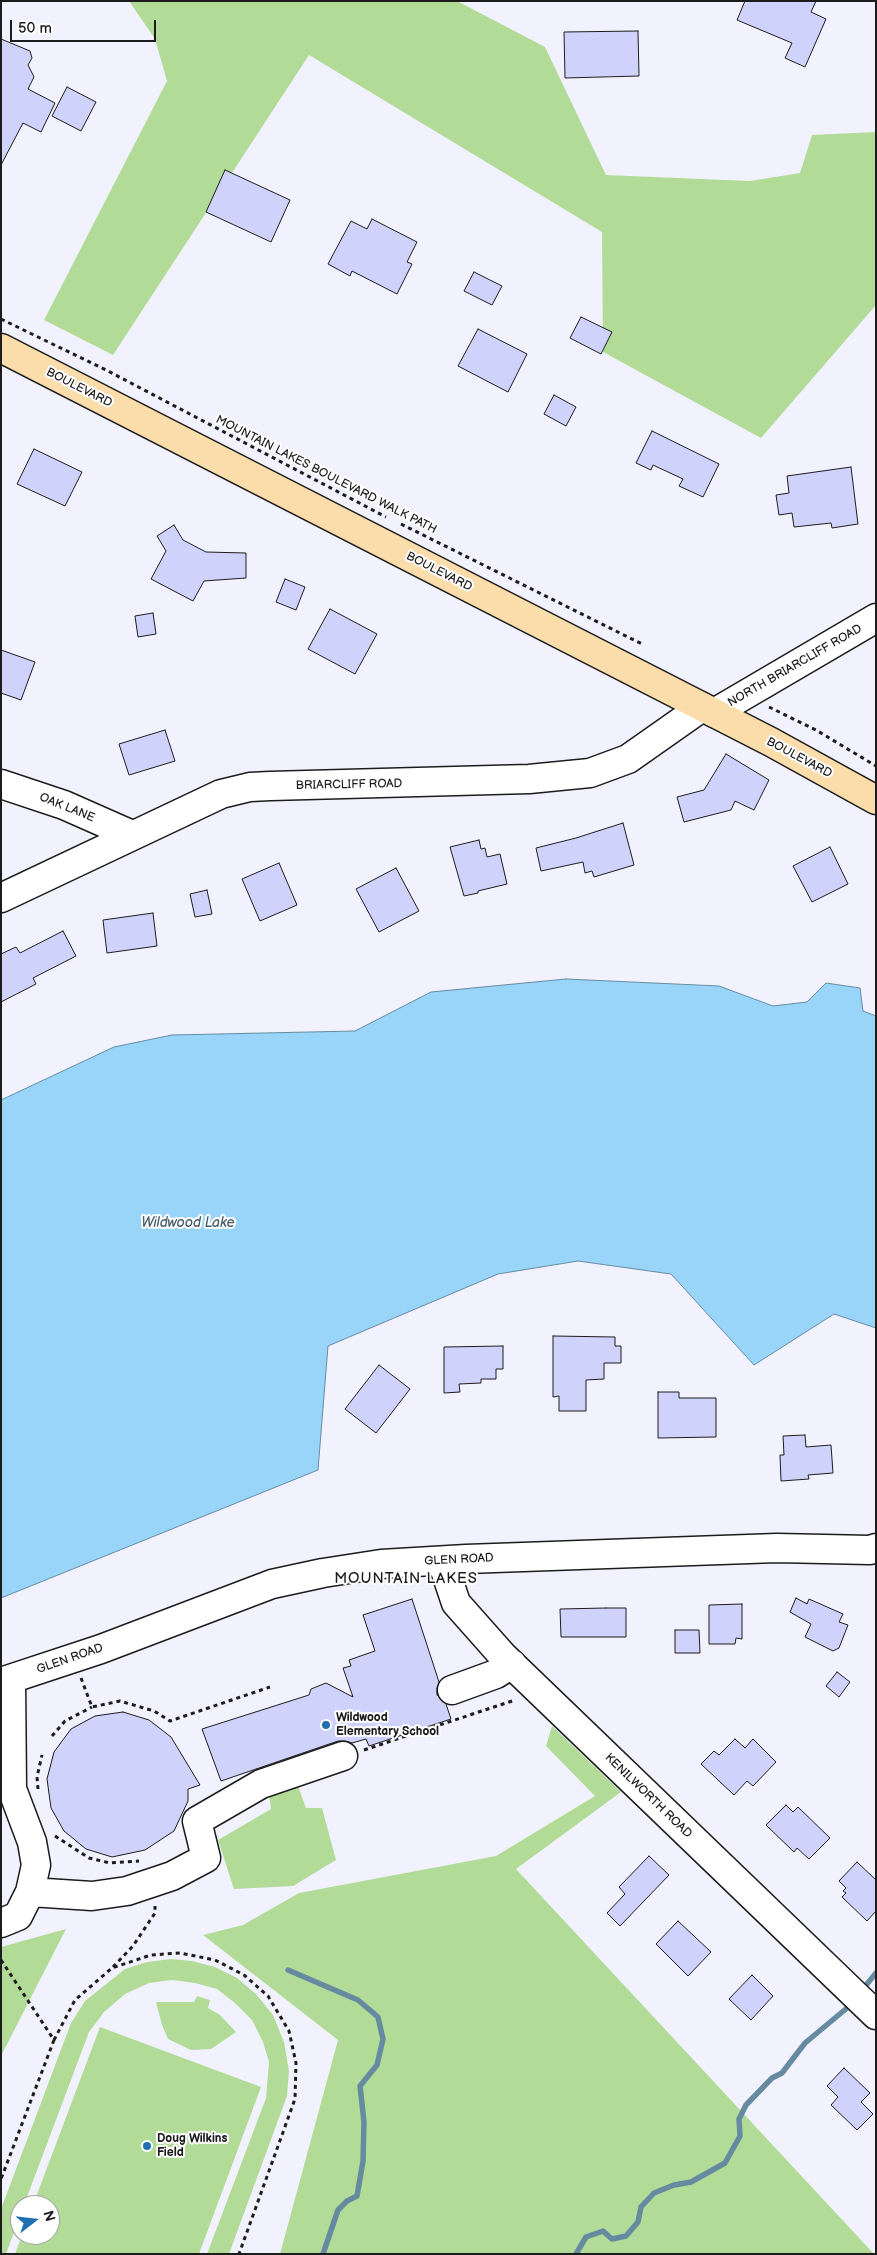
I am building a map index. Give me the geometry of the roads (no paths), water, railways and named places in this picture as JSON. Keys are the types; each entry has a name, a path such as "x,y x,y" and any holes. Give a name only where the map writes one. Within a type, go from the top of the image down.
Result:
{"main road":[{"name":"BOULEVARD","path":"1,348 708,710 876,800"}],"street":[{"name":"NORTH BRIARCLIFF ROAD","path":"708,710 876,618"},
{"name":"BRIARCLIFF ROAD","path":"1,898 221,794 250,788 529,780 590,773 628,759 708,710"},
{"name":"OAK LANE","path":"1,784 64,806 132,835"},
{"name":"GLEN ROAD","path":"6,1680 101,1649 272,1584 323,1573 381,1564 778,1548 874,1553"},
{"name":"KENILWORTH ROAD","path":"442,1561 456,1602 512,1664 876,2016"},
{"path":"452,1690 496,1674 512,1664"},
{"path":"1,1923 18,1916 30,1892 36,1866 32,1842 12,1789 6,1680"},
{"path":"30,1892 92,1896 127,1891 172,1876 206,1858 197,1821 261,1784 343,1756"}],"water":[{"name":"Wildwood Lake","path":"566,979 719,986 773,1006 807,1002 826,983 860,988 863,1011 876,1016 876,1328 834,1314 754,1365 671,1274 578,1261 498,1274 328,1346 318,1470 1,1598 1,1100 114,1047 172,1035 355,1031 431,992"}],"waterway":[{"path":"288,1970 358,2000 378,2017 383,2039 377,2065 360,2086 364,2122 363,2161 357,2196 347,2201 338,2210 323,2254"},
{"path":"867,1984 876,1973"},
{"path":"576,2254 586,2237 603,2231 612,2239 626,2236 638,2222 641,2207 654,2193 674,2185 691,2182 725,2163 740,2136 739,2119 746,2105 772,2078 782,2073 805,2043 847,2008"}],"place":[{"name":"Wildwood Elementary School","path":"326,1725"},
{"name":"Doug Wilkins Field","path":"147,2146"}],"district":[{"name":"MOUNTAIN LAKES","path":"406,1579"}]}
